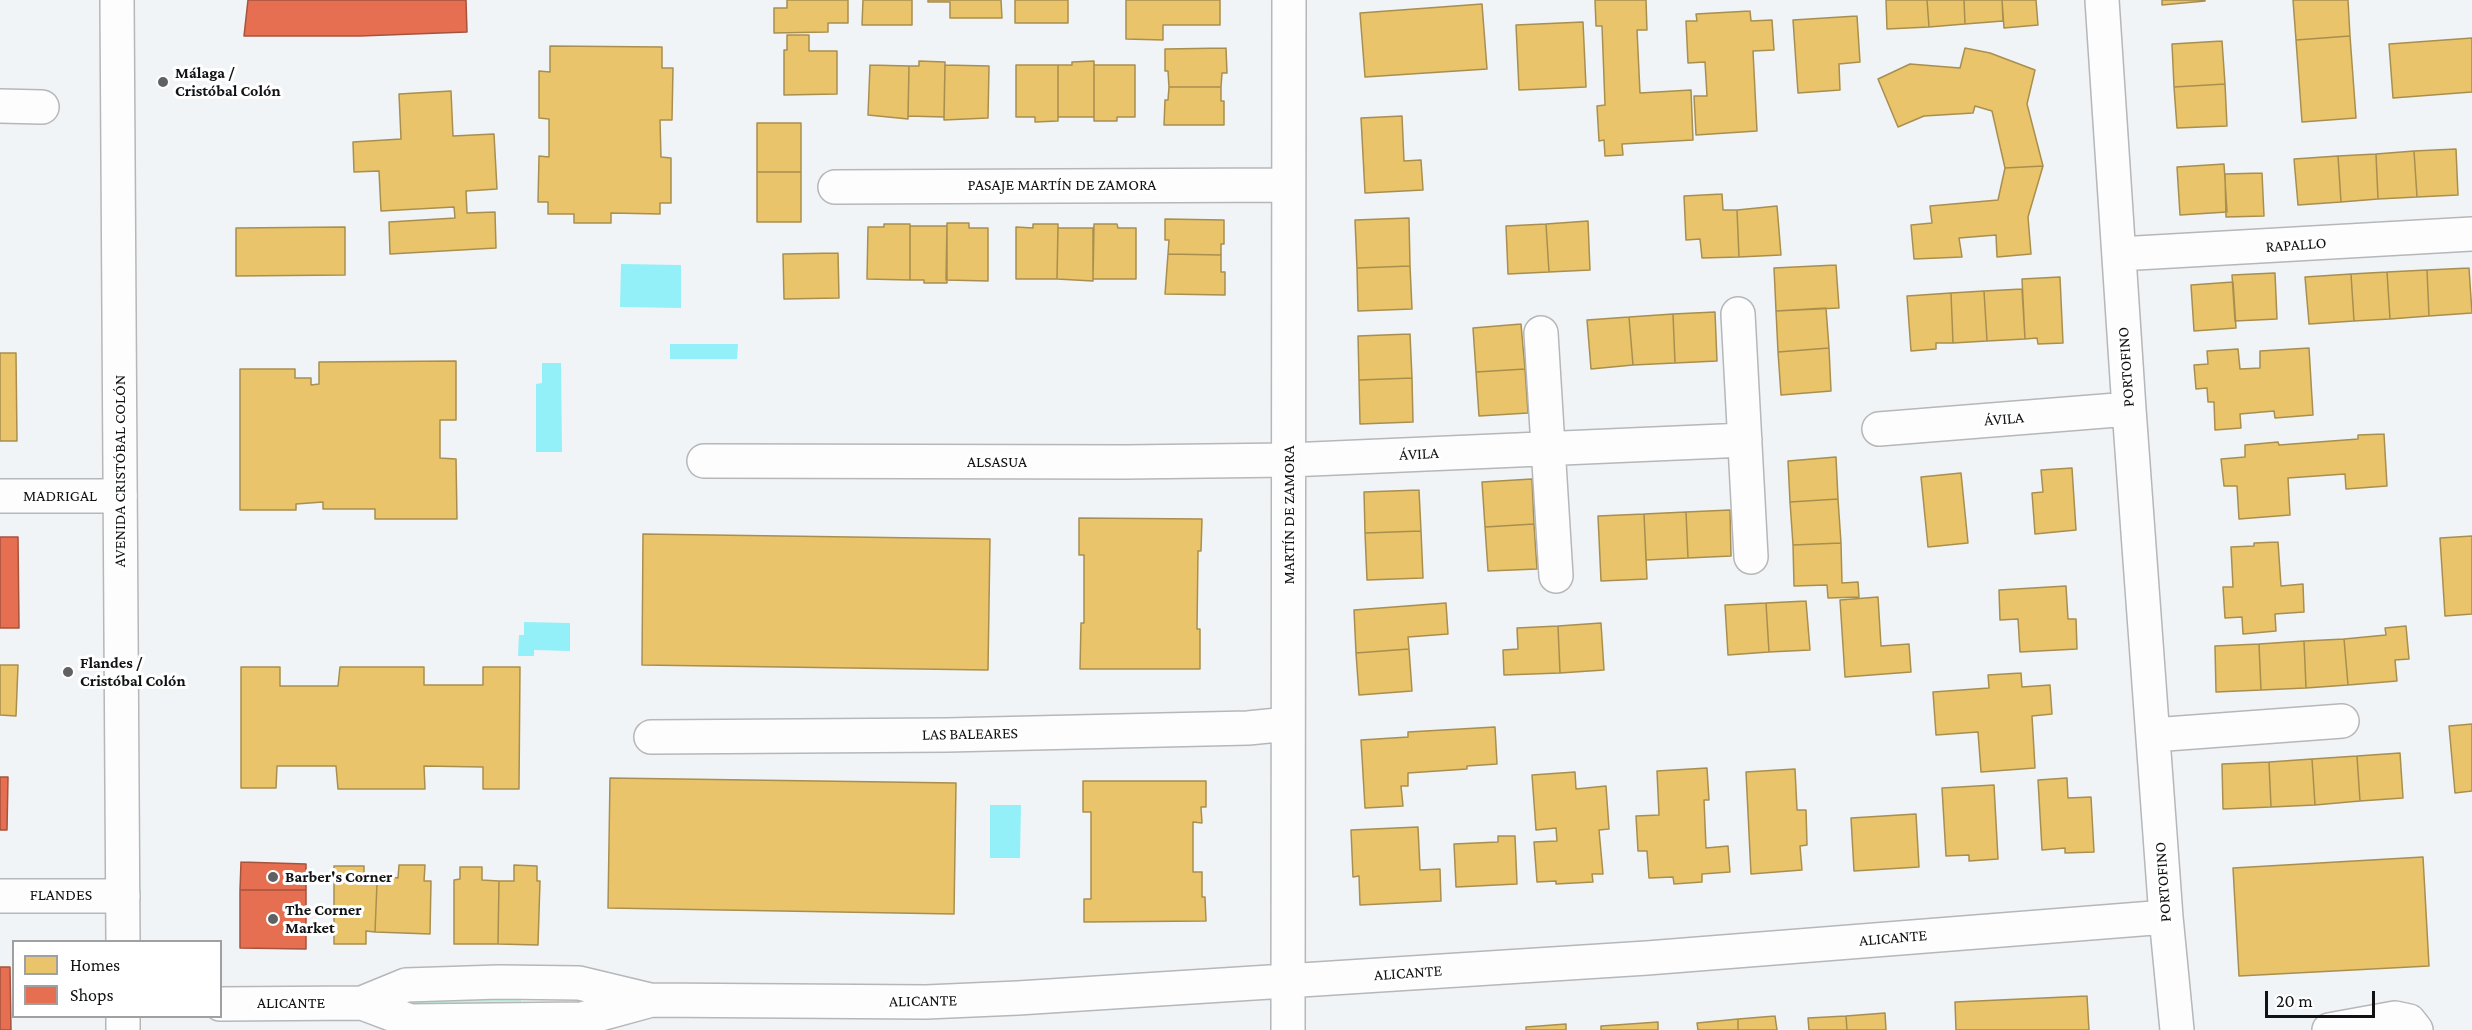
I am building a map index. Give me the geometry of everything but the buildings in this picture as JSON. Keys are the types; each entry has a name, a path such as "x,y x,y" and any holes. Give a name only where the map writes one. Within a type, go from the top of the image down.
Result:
{"street":[{"name":"AVENIDA CRISTÓBAL COLÓN","path":"117,0 123,940"},
{"name":"MARTÍN DE ZAMORA","path":"1288,1030 1289,0"},
{"name":"PORTOFINO","path":"2102,0 2128,409 2166,917 2177,1030"},
{"path":"0,106 42,107"},
{"name":"PASAJE MARTÍN DE ZAMORA","path":"835,187 1288,184"},
{"name":"RAPALLO","path":"2119,254 2472,234"},
{"path":"1738,314 1750,557"},
{"path":"1541,333 1556,576"},
{"name":"ÁVILA","path":"1879,429 2128,409"},
{"name":"ÁVILA","path":"1289,460 1745,440"},
{"name":"ALSASUA","path":"704,461 1289,460"},
{"name":"MADRIGAL","path":"0,496 120,496"},
{"path":"2153,735 2342,722"},
{"name":"LAS BALEARES","path":"651,737 947,735 1248,728 1288,724"},
{"name":"FLANDES","path":"0,896 123,896"},
{"name":"ALICANTE","path":"222,1004 362,1003 410,1021 582,1019 650,1000 926,1002 1288,982 1647,958 2166,917"},
{"path":"2330,1030 2395,1018 2409,1021 2416,1030"}],"green space":[{"path":"410,997 521,997 521,1004 410,1005"}],"water":[{"path":"621,264 681,265 681,308 620,307"},
{"path":"670,344 738,344 737,359 670,359"},
{"path":"542,363 561,363 562,452 536,452 536,384 542,383"},
{"path":"524,622 570,623 570,651 534,650 534,656 518,656 519,635 524,635"},
{"path":"990,805 1021,805 1020,858 990,858"}],"place":[{"name":"Málaga / Cristóbal Colón","path":"163,82"},
{"name":"Flandes / Cristóbal Colón","path":"68,672"},
{"name":"Barber's Corner","path":"273,877"},
{"name":"The Corner Market","path":"273,919"}]}
